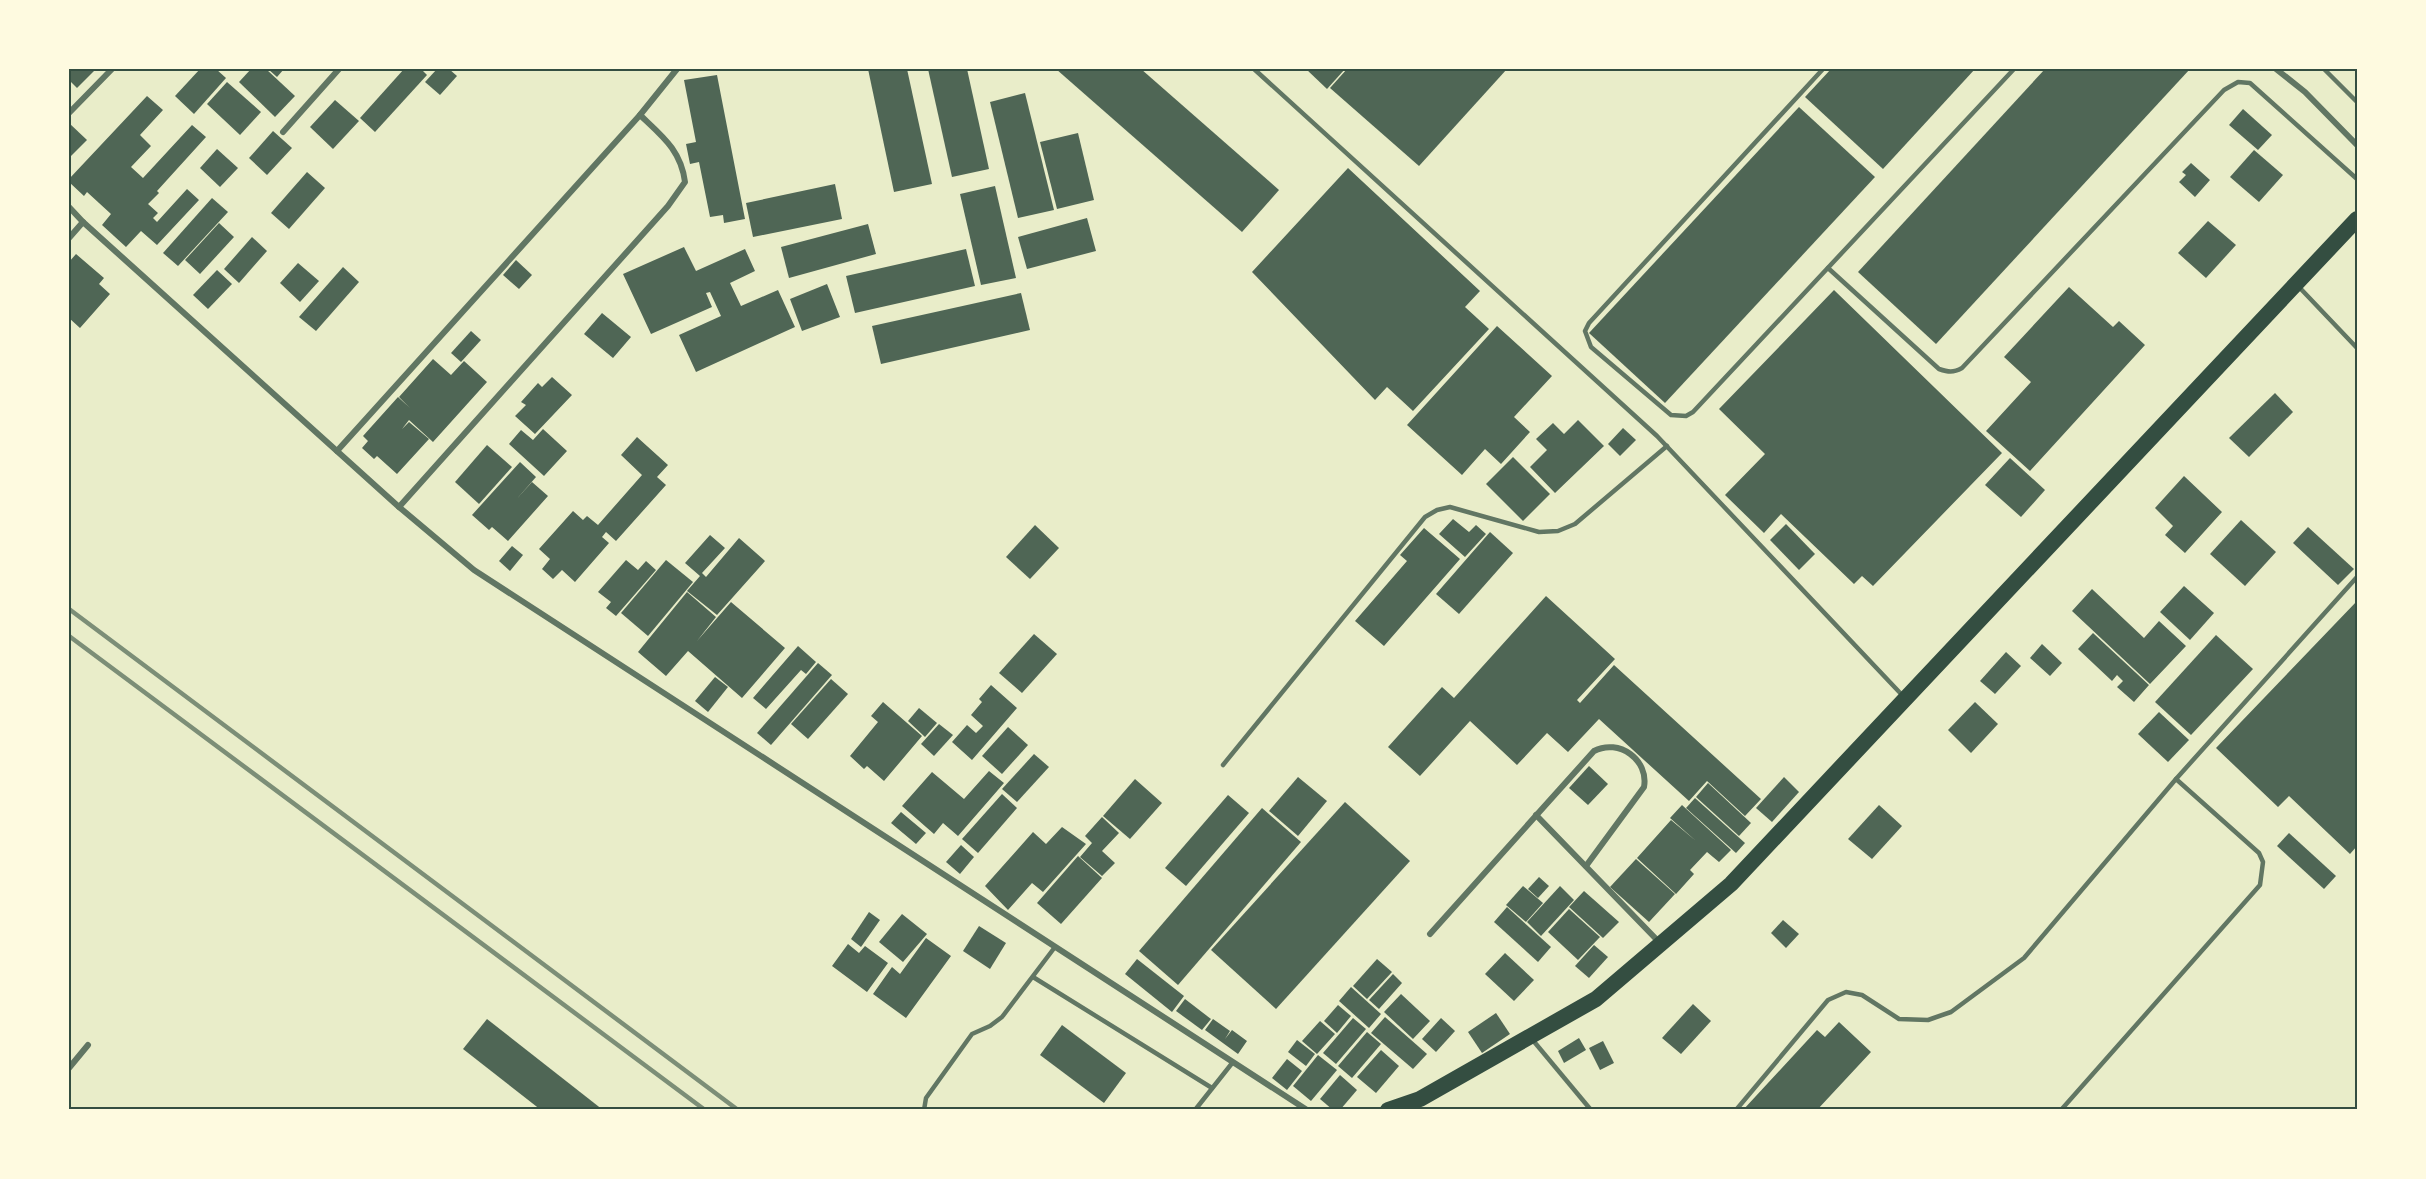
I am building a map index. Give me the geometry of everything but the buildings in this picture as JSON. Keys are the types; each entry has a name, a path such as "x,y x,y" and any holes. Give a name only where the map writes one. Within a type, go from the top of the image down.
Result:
{"highway":[{"path":"1388,1110 1420,1099 1596,999 1660,942 1731,884 2357,219"}],"street":[{"path":"69,113 112,69"},
{"path":"283,132 339,69"},
{"path":"337,451 640,115 677,69"},
{"path":"2276,69 2305,92 2357,146"},
{"path":"399,507 668,206 685,182 683,166 676,151 640,115"},
{"path":"69,207 399,507 453,553 492,582 1307,1110"},
{"path":"69,237 83,222"},
{"path":"1430,934 1594,751 1602,747 1617,747 1636,760 1644,772 1644,787 1586,866"},
{"path":"1536,815 1660,942"},
{"path":"69,1068 88,1045"}],"lane":[{"path":"1254,69 1667,446 1906,699"},
{"path":"1823,69 1589,323 1585,331 1591,347 1671,415 1686,416 1693,412 2014,69"},
{"path":"2324,69 2357,102"},
{"path":"1828,268 1939,369 1956,372 1971,359 2224,90 2238,82 2250,83 2357,179"},
{"path":"2296,284 2357,348"},
{"path":"1223,765 1425,517 1437,510 1450,507 1539,531 1558,531 1575,524 1667,446"},
{"path":"1736,1110 1828,1000 1846,992 1862,995 1899,1019 1928,1020 1951,1012 2024,958 2176,779 2357,577"},
{"path":"2061,1110 2260,885 2263,862 2259,853 2176,779"},
{"path":"924,1110 926,1098 972,1034 990,1026 1002,1017 1055,947"},
{"path":"1033,977 1212,1088"},
{"path":"1530,1036 1591,1110"},
{"path":"1194,1110 1233,1062"}],"railway":[{"path":"69,609 738,1110"},
{"path":"69,636 705,1110"}]}
